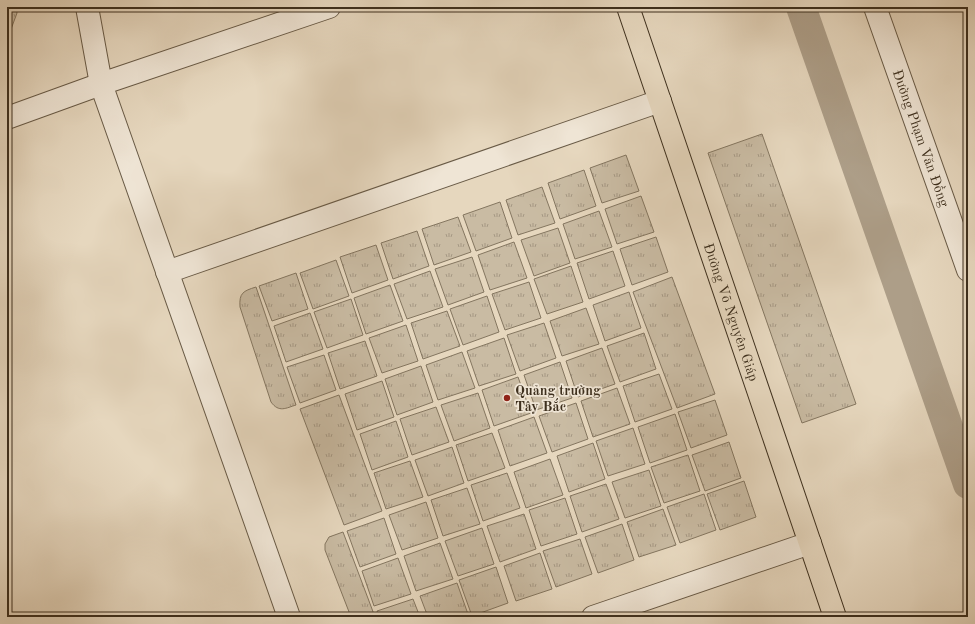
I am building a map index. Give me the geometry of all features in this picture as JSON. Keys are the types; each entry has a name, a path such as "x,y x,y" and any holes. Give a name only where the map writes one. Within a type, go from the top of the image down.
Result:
{"main road":[{"name":"Đường Võ Nguyên Giáp","path":"628,7 835,617"}],"street":[{"path":"87,7 101,84 289,617"},
{"path":"7,118 101,84 329,7"},
{"name":"Đường Phạm Văn Đồng","path":"874,7 968,270"},
{"path":"167,272 660,101"},
{"path":"593,617 810,543"}],"green space":[{"path":"7,7 16,7 17,13 7,40"},
{"path":"762,134 856,404 802,423 708,153"},
{"path":"626,155 639,191 602,203 590,168"},
{"path":"584,170 596,206 560,219 548,183"},
{"path":"542,187 555,223 518,235 506,200"},
{"path":"641,196 654,232 617,244 605,209"},
{"path":"500,202 512,238 476,251 463,215"},
{"path":"599,211 612,247 575,259 563,224"},
{"path":"458,217 471,252 434,265 422,229"},
{"path":"558,228 570,263 534,276 521,240"},
{"path":"417,231 429,266 393,279 381,243"},
{"path":"656,237 668,272 632,285 620,249"},
{"path":"514,242 527,278 490,290 478,255"},
{"path":"376,245 388,280 352,293 340,257"},
{"path":"613,251 625,286 589,299 577,263"},
{"path":"472,257 484,292 448,305 435,269"},
{"path":"336,260 349,296 313,309 300,273"},
{"path":"571,266 583,302 547,314 534,279"},
{"path":"430,271 443,307 407,319 394,284"},
{"path":"296,273 308,309 272,321 259,286"},
{"path":"672,277 715,394 677,408 633,292"},
{"path":"529,282 541,318 505,330 492,294"},
{"path":"390,285 403,321 366,334 354,298"},
{"path":"256,287 296,405 283,409 277,408 271,402 240,307 240,299 243,293"},
{"path":"629,292 641,328 605,341 593,305"},
{"path":"487,296 499,332 463,345 450,309"},
{"path":"351,299 363,335 327,348 314,312"},
{"path":"586,308 599,344 562,356 550,321"},
{"path":"447,311 460,346 423,359 411,323"},
{"path":"310,313 323,349 286,362 274,326"},
{"path":"544,323 556,358 520,371 507,335"},
{"path":"406,325 418,361 382,373 369,338"},
{"path":"644,333 656,369 620,382 607,346"},
{"path":"504,338 516,374 479,386 467,351"},
{"path":"365,341 377,376 340,389 328,353"},
{"path":"602,348 615,384 578,397 566,361"},
{"path":"462,352 475,388 438,400 426,365"},
{"path":"324,355 336,390 300,403 287,367"},
{"path":"560,362 572,398 536,410 524,375"},
{"path":"421,366 433,402 397,415 385,379"},
{"path":"659,374 672,409 635,422 623,386"},
{"path":"518,377 531,413 494,426 482,390"},
{"path":"382,381 394,417 357,430 345,394"},
{"path":"617,388 630,424 593,437 581,401"},
{"path":"478,393 490,428 454,441 441,405"},
{"path":"339,395 382,511 344,525 300,409"},
{"path":"715,400 727,435 691,448 678,412"},
{"path":"576,403 588,439 552,452 539,416"},
{"path":"436,407 449,442 412,455 400,419"},
{"path":"675,414 687,450 650,463 638,427"},
{"path":"534,417 547,453 510,466 498,430"},
{"path":"396,421 408,457 372,470 360,434"},
{"path":"633,428 645,464 608,476 596,441"},
{"path":"492,433 505,468 468,481 456,445"},
{"path":"729,442 741,478 705,491 692,455"},
{"path":"593,443 605,479 569,492 557,456"},
{"path":"452,447 464,483 428,496 415,460"},
{"path":"688,455 700,491 664,503 651,467"},
{"path":"550,459 563,495 526,508 514,472"},
{"path":"410,461 423,497 386,509 374,473"},
{"path":"649,470 661,506 625,518 612,482"},
{"path":"507,473 520,508 483,521 471,485"},
{"path":"744,481 756,517 720,530 707,494"},
{"path":"606,484 619,519 582,532 570,496"},
{"path":"467,488 480,524 443,536 431,500"},
{"path":"704,494 716,530 680,543 667,507"},
{"path":"565,498 577,534 541,546 529,510"},
{"path":"426,502 438,538 402,550 389,515"},
{"path":"663,509 676,545 639,557 627,522"},
{"path":"524,514 536,549 500,562 487,526"},
{"path":"384,518 396,554 360,567 347,531"},
{"path":"622,524 634,560 598,573 585,537"},
{"path":"482,528 494,564 458,576 445,541"},
{"path":"343,532 375,617 351,617 325,550 325,544 329,537"},
{"path":"580,539 592,574 556,587 543,551"},
{"path":"440,543 453,579 416,591 404,556"},
{"path":"540,553 552,589 516,601 504,566"},
{"path":"398,558 411,594 374,606 362,571"},
{"path":"496,567 508,603 472,616 459,580"},
{"path":"457,583 469,617 428,617 420,596"},
{"path":"413,599 420,617 379,617 377,611"}],"waterway":[{"path":"801,7 968,484"}],"place":[{"name":"Quảng trường Tây Bắc","path":"507,398"}]}
